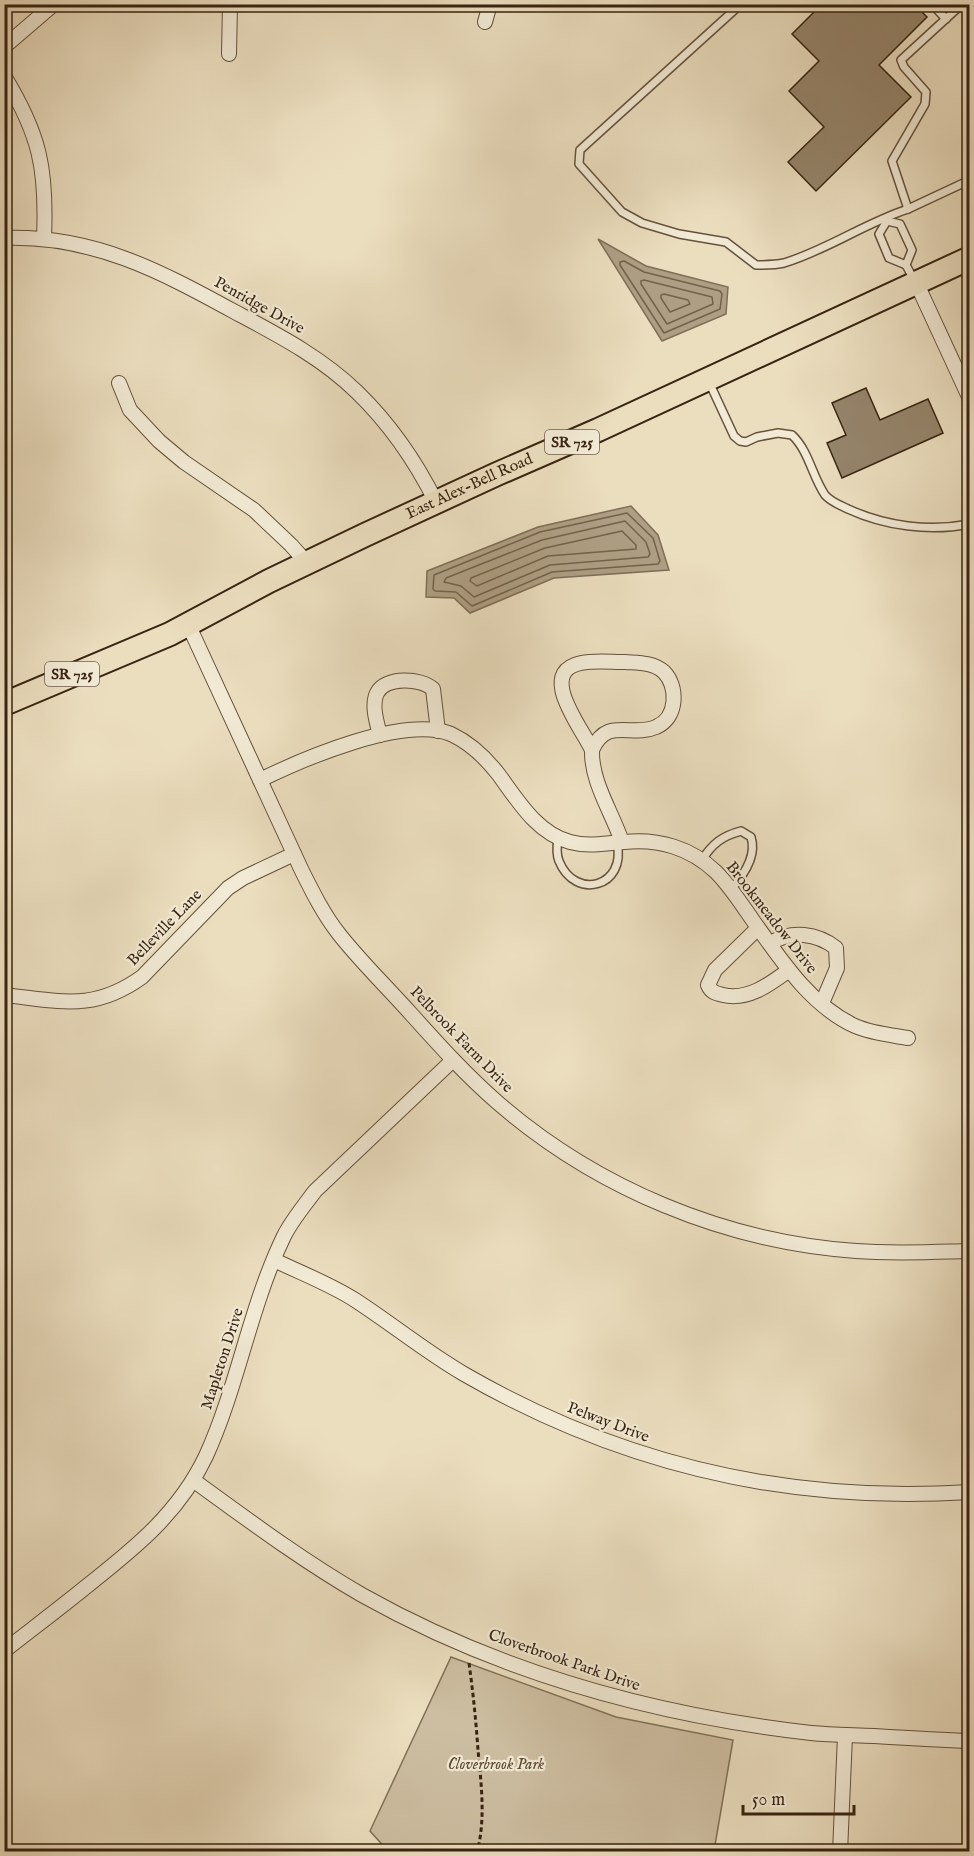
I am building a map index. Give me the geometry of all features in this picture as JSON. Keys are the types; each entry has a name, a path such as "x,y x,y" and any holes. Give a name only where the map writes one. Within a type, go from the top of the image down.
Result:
{"main road":[{"name":"East Alex-Bell Road","path":"4,704 140,647 307,563 436,502 708,380 911,274 969,258"}],"street":[{"path":"4,47 54,4"},
{"path":"229,54 230,4"},
{"path":"485,22 490,4"},
{"path":"4,76 29,122 40,152 45,195 44,238"},
{"name":"Penridge Drive","path":"4,238 44,238 83,245 142,264 294,343 346,382 377,412 414,462 436,502"},
{"path":"911,274 969,399"},
{"path":"119,383 130,410 159,441 184,462 254,510 307,563"},
{"name":"Pelbrook Farm Drive","path":"188,624 294,854 318,903 338,933 453,1060 531,1129 612,1181 706,1221 778,1240 856,1251 903,1253 969,1251"},
{"path":"592,750 567,704 561,686 564,673 581,663 644,663 660,669 667,675 675,695 673,706 666,719 658,727 611,730 596,741 592,750 592,762 599,787 614,819 620,842"},
{"path":"380,735 375,713 378,691 393,683 418,681 428,684 433,689 438,731"},
{"name":"Brookmeadow Drive","path":"260,780 322,752 380,735 404,731 438,731 450,734 482,754 526,811 539,825 558,837 587,845 650,841 666,844 702,860 731,889 789,970 836,1016 856,1026 908,1038"},
{"name":"Belleville Lane","path":"4,995 94,1001 128,987 142,977 214,902 240,880 294,854"},
{"path":"758,928 715,970 708,985 710,990 729,997 743,996 758,990 789,970"},
{"path":"771,943 788,935 799,934 829,942 836,948 837,968 822,1003"},
{"name":"Mapleton Drive","path":"4,1651 130,1553 172,1510 206,1456 274,1260 296,1216 315,1191 453,1060"},
{"name":"Pelway Drive","path":"274,1260 347,1296 432,1354 518,1404 617,1446 708,1472 801,1488 901,1495 969,1492"},
{"name":"Cloverbrook Park Drive","path":"193,1480 283,1545 363,1595 449,1638 526,1670 638,1704 743,1724 845,1736 969,1742"},
{"path":"840,1851 845,1736"}],"lane":[{"path":"741,4 580,150 579,164 622,212 642,223 679,234 726,242 756,265 782,263 817,250 969,180"},
{"path":"932,4 946,19"},
{"path":"908,209 892,161 925,104 926,92 904,67 902,60 962,4"},
{"path":"886,219 879,234 889,258 911,274"},
{"path":"886,219 900,224 912,250 911,274"},
{"path":"708,380 734,436 746,442 757,437 778,433 792,435 801,445 821,488 834,503 862,515 898,525 969,524"},
{"path":"702,860 717,840 729,834 741,831 751,837 752,849 748,864 731,889"},
{"path":"558,837 559,862 567,873 586,885 596,885 610,877 615,871 619,863 620,842"}],"path":[{"path":"469,1663 482,1799 480,1842 477,1851"}],"green space":[{"name":"Cloverbrook Park","path":"451,1657 616,1717 733,1740 714,1851 388,1851 370,1831"}],"water":[{"path":"598,239 646,266 728,287 726,314 662,341"},
{"path":"631,506 658,535 669,570 554,578 470,613 454,598 426,597 427,571 538,527"}],"building":[{"path":"822,4 914,4 927,17 879,65 911,97 816,191 788,162 824,127 789,91 819,61 792,34"},
{"path":"866,388 880,420 928,399 943,433 842,478 827,443 846,435 832,403"}]}
